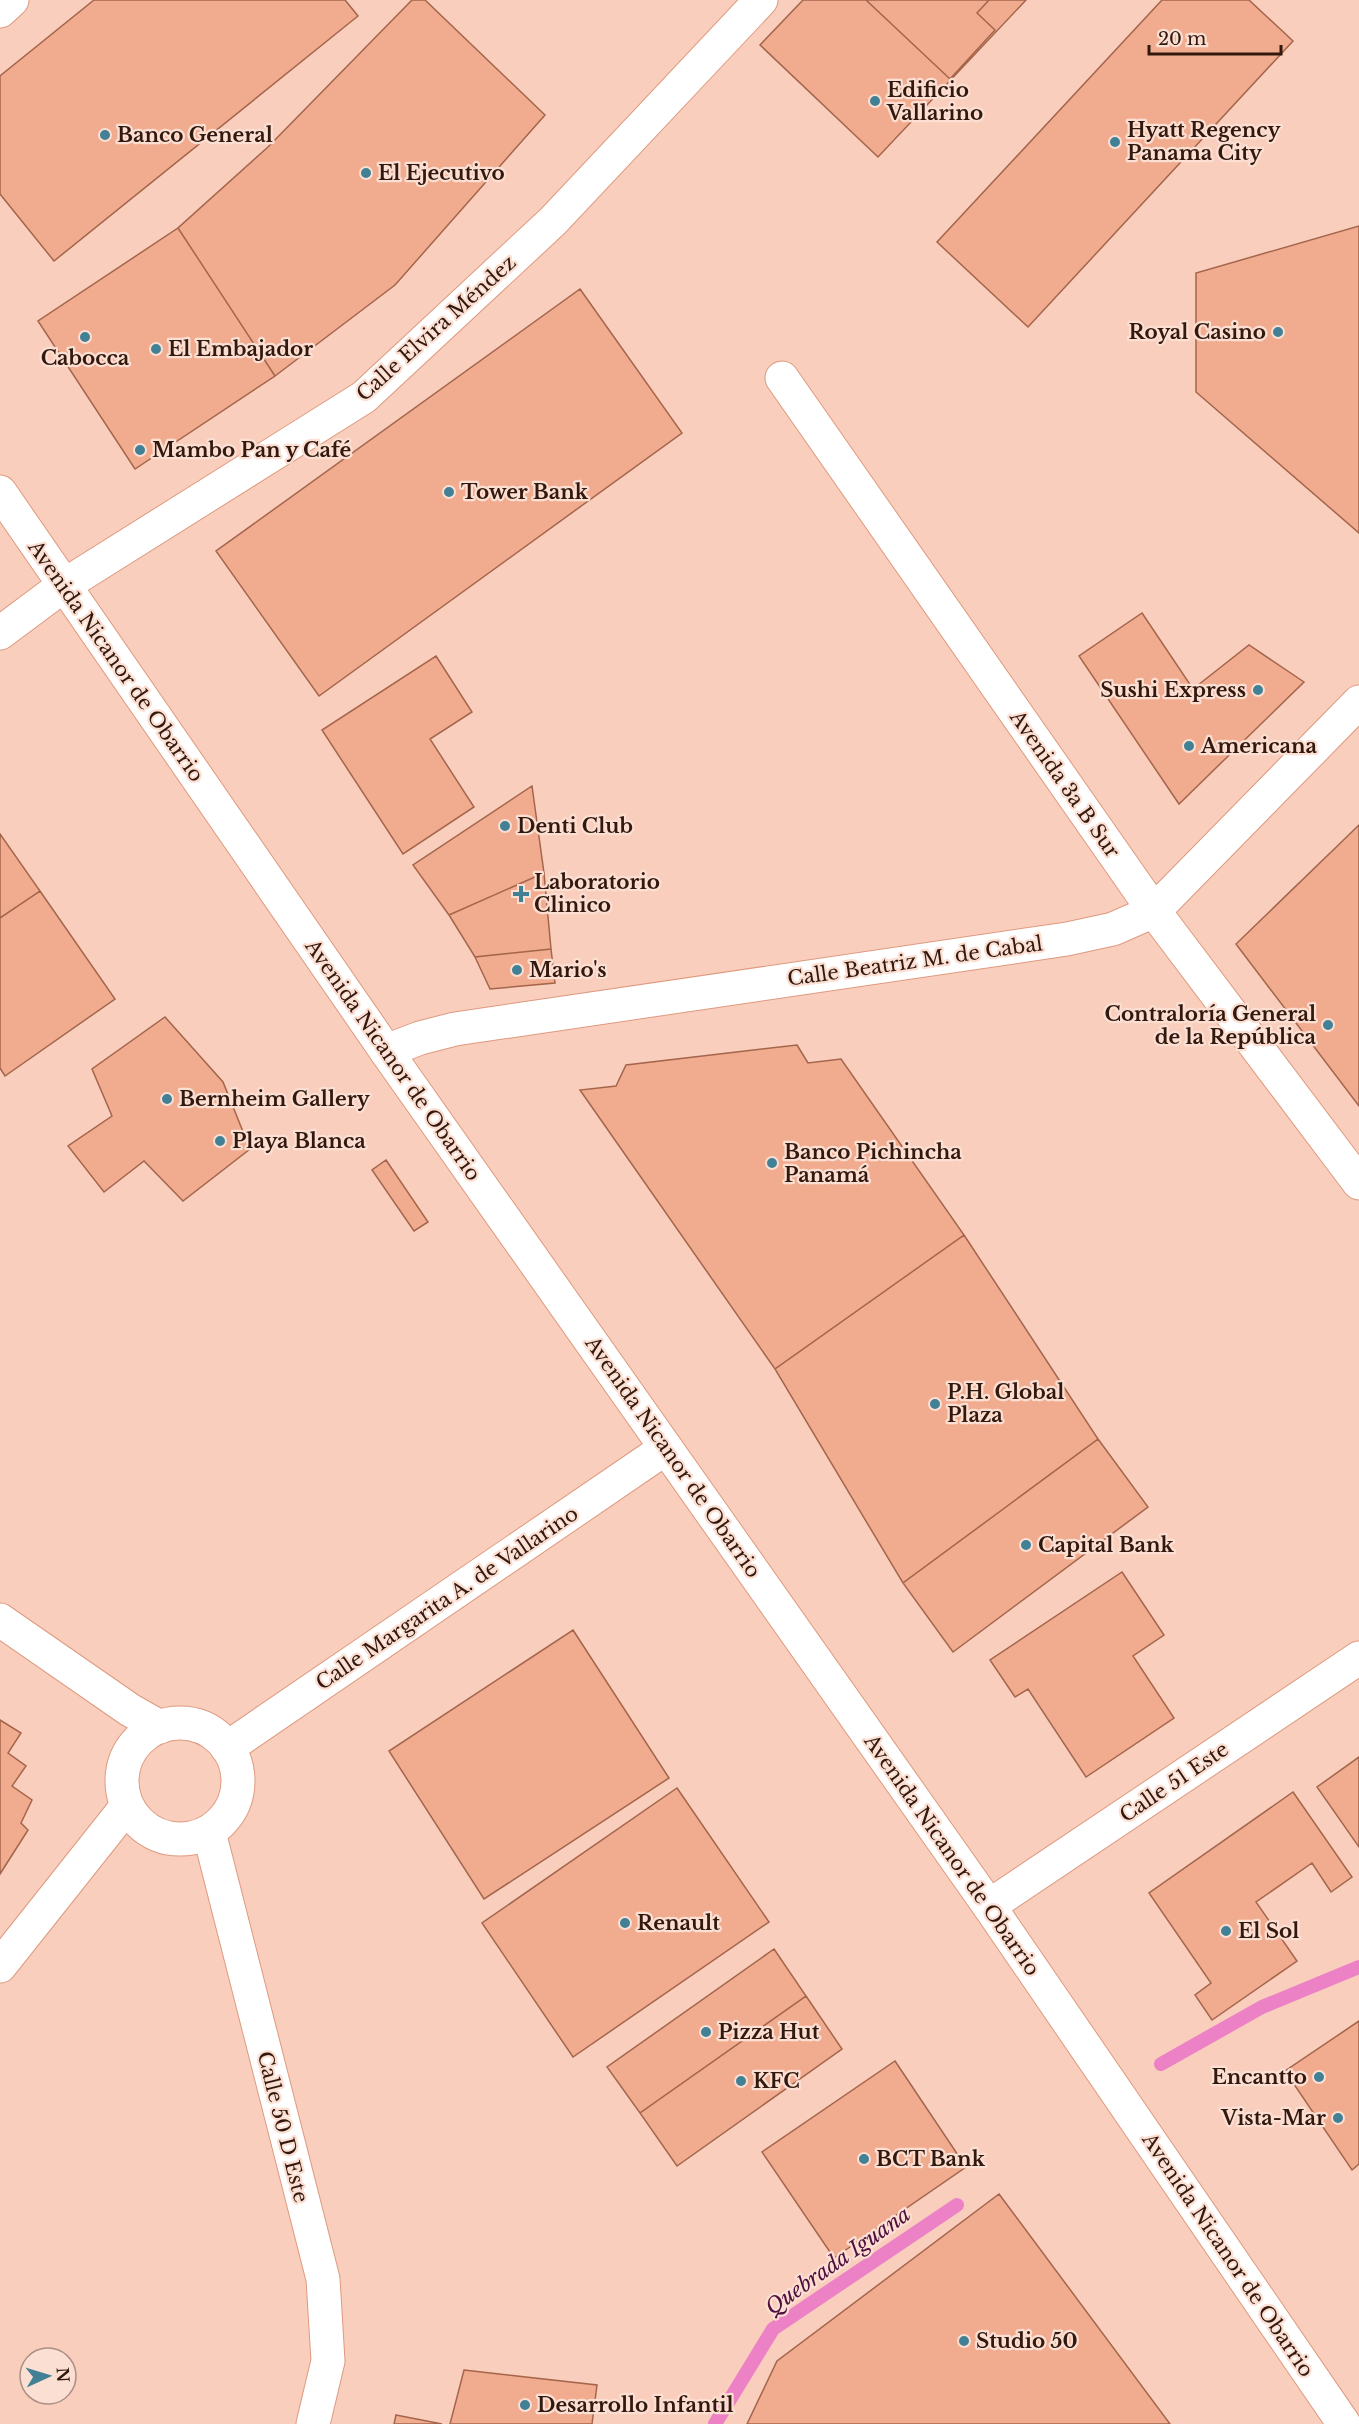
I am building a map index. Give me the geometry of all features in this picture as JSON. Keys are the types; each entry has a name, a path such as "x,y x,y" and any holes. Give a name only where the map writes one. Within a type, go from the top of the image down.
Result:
{"street":[{"path":"0,11 12,0"},
{"name":"Calle Elvira Méndez","path":"0,633 63,586 364,397 553,221 760,0"},
{"name":"Avenida 3a B Sur","path":"782,378 1154,911 1359,1183"},
{"name":"Avenida Nicanor de Obarrio","path":"0,492 386,1051 989,1906 1344,2424"},
{"name":"Calle Beatriz M. de Cabal","path":"386,1051 420,1038 455,1029 1067,939 1113,929 1154,911 1359,702"},
{"name":"Calle Margarita A. de Vallarino","path":"227,1748 666,1448"},
{"path":"0,1620 130,1710 160,1726"},
{"name":"Calle 51 Este","path":"989,1906 1359,1658"},
{"path":"179,1723 198,1726 215,1734 227,1748 236,1766 238,1785 233,1803 224,1819 209,1832 191,1838 171,1839 153,1833 138,1821 127,1806 123,1787 124,1768 131,1750 144,1736 160,1726 179,1723"},
{"path":"0,1966 127,1806"},
{"name":"Calle 50 D Este","path":"209,1832 323,2279 328,2361 313,2424"}],"building":[{"name":"Banco General","path":"94,0 345,0 358,16 54,261 0,194 0,76"},
{"name":"El Ejecutivo","path":"412,0 425,0 545,115 395,285 275,376 178,228 268,147"},
{"name":"Edificio Vallarino","path":"803,0 1026,0 878,157 760,45"},
{"name":"Edificio Vallarino","path":"866,0 989,0 977,13 995,30 950,79"},
{"name":"Hyatt Regency Panama City","path":"1162,0 1249,0 1293,41 1028,327 937,242"},
{"name":"Royal Casino","path":"1359,226 1359,533 1196,392 1196,273"},
{"name":"El Embajador","path":"178,228 275,376 135,469 38,321"},
{"name":"Tower Bank","path":"580,289 682,433 319,696 216,551"},
{"name":"Americana","path":"1142,613 1193,689 1249,645 1304,682 1179,804 1079,656"},
{"path":"436,656 472,712 430,739 474,807 403,854 322,730"},
{"name":"Denti Club","path":"532,786 544,873 449,915 413,865"},
{"name":"Contraloría General de la República","path":"1359,825 1359,1106 1236,944"},
{"path":"0,834 40,891 0,918"},
{"name":"Laboratorio Clinico","path":"544,873 551,949 475,957 449,915"},
{"path":"40,891 115,999 5,1076 0,1068 0,918"},
{"name":"Mario's","path":"551,949 555,983 490,989 475,957"},
{"name":"Bernheim Gallery","path":"165,1017 223,1082 250,1149 183,1201 144,1161 104,1192 68,1146 112,1116 92,1069"},
{"name":"Banco Pichincha Panamá","path":"797,1045 808,1063 841,1059 964,1235 775,1369 580,1090 616,1086 626,1065"},
{"path":"386,1160 428,1222 414,1231 372,1170"},
{"name":"P.H. Global Plaza","path":"964,1235 1098,1439 903,1583 775,1369"},
{"name":"Capital Bank","path":"1098,1439 1148,1507 953,1652 903,1583"},
{"path":"1122,1572 1164,1635 1133,1656 1174,1718 1086,1777 1028,1689 1015,1697 990,1660"},
{"path":"573,1630 669,1778 484,1899 389,1751"},
{"path":"0,1720 21,1733 8,1753 26,1766 12,1786 32,1800 21,1823 28,1830 0,1874"},
{"path":"1359,1757 1359,1847 1317,1787"},
{"name":"Renault","path":"677,1788 769,1922 573,2057 482,1923"},
{"name":"El Sol","path":"1293,1792 1352,1877 1331,1892 1312,1863 1256,1902 1297,1961 1212,2020 1195,1995 1211,1983 1149,1893"},
{"name":"Pizza Hut","path":"774,1949 806,1996 640,2113 607,2067"},
{"name":"KFC","path":"806,1996 842,2049 677,2166 640,2113"},
{"name":"Vista-Mar","path":"1359,2021 1359,2164 1352,2170 1285,2071"},
{"name":"BCT Bank","path":"895,2061 966,2167 834,2258 762,2152"},
{"path":"999,2194 1170,2424 747,2424 777,2361"},
{"name":"Desarrollo Infantil","path":"464,2370 597,2385 592,2424 450,2424"},
{"path":"396,2415 442,2424 394,2424"}],"waterway":[{"name":"Quebrada Iguana","path":"1161,2064 1262,2007 1359,1967"},
{"name":"Quebrada Iguana","path":"715,2424 773,2329 957,2205"}],"place":[{"name":"Edificio Vallarino","path":"875,101"},
{"name":"Banco General","path":"105,135"},
{"name":"Hyatt Regency Panama City","path":"1115,142"},
{"name":"El Ejecutivo","path":"366,173"},
{"name":"Royal Casino","path":"1278,332"},
{"name":"Cabocca","path":"85,337"},
{"name":"El Embajador","path":"156,349"},
{"name":"Mambo Pan y Café","path":"140,450"},
{"name":"Tower Bank","path":"449,492"},
{"name":"Sushi Express","path":"1258,690"},
{"name":"Americana","path":"1189,746"},
{"name":"Denti Club","path":"505,826"},
{"name":"Laboratorio Clinico","path":"521,894"},
{"name":"Mario's","path":"517,970"},
{"name":"Contraloría General de la República","path":"1328,1025"},
{"name":"Bernheim Gallery","path":"167,1099"},
{"name":"Playa Blanca","path":"220,1141"},
{"name":"Banco Pichincha Panamá","path":"772,1163"},
{"name":"P.H. Global Plaza","path":"935,1404"},
{"name":"Capital Bank","path":"1026,1545"},
{"name":"Renault","path":"625,1923"},
{"name":"El Sol","path":"1226,1931"},
{"name":"Pizza Hut","path":"706,2032"},
{"name":"Encantto","path":"1319,2077"},
{"name":"KFC","path":"741,2081"},
{"name":"Vista-Mar","path":"1338,2118"},
{"name":"BCT Bank","path":"864,2159"},
{"name":"Studio 50","path":"964,2341"},
{"name":"Desarrollo Infantil","path":"525,2405"}]}
